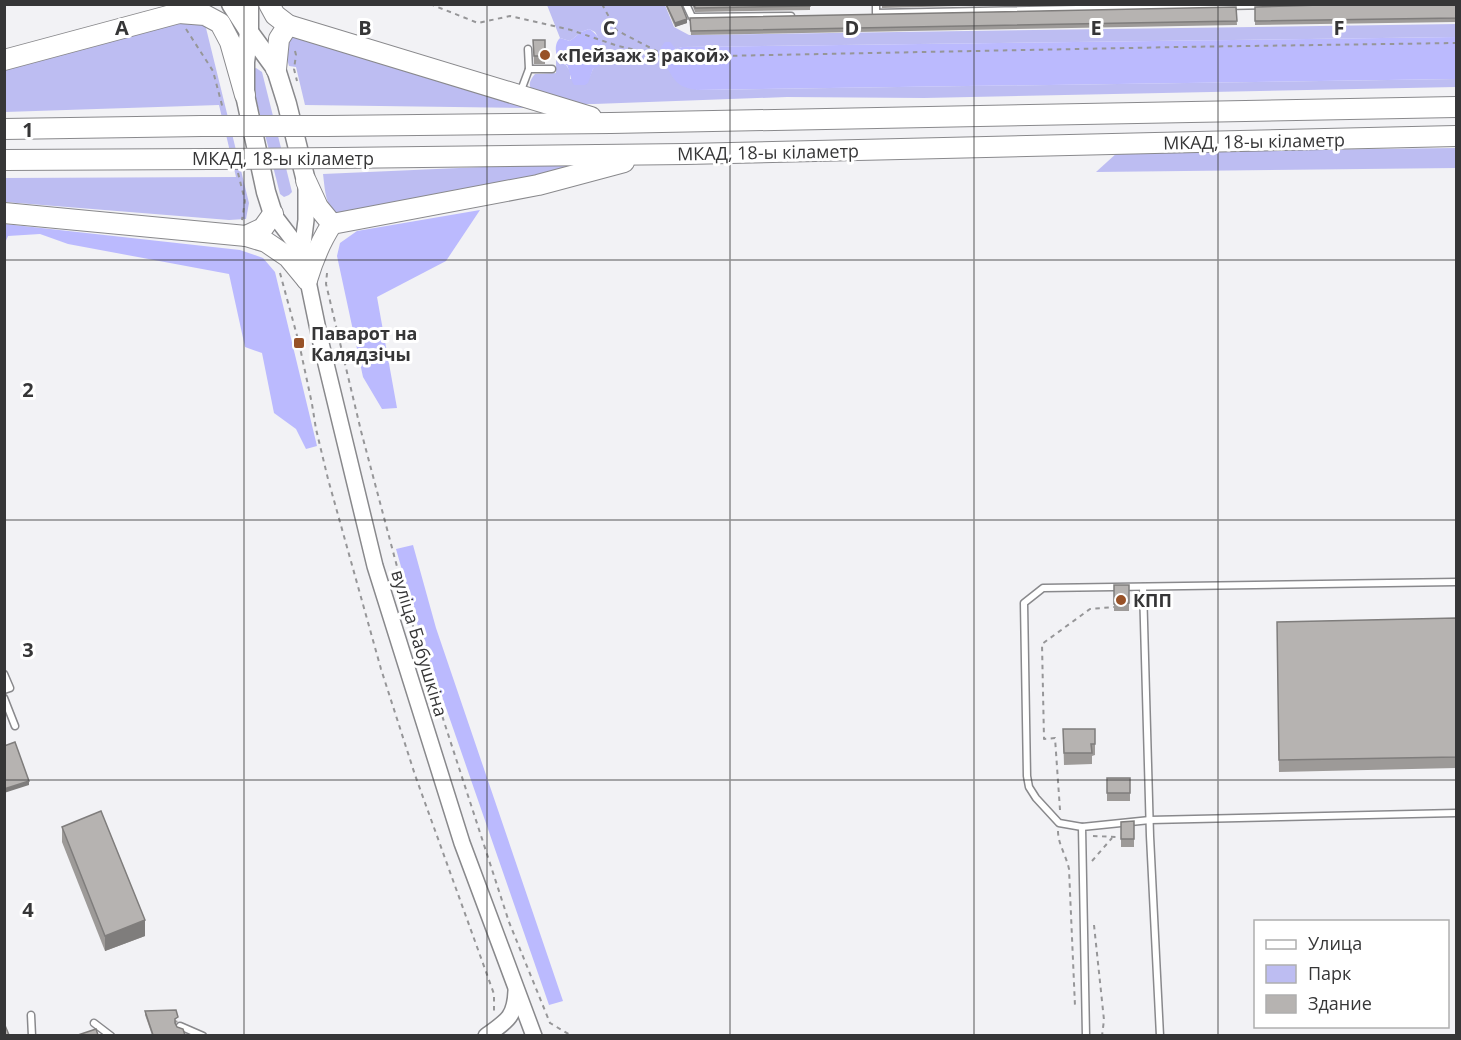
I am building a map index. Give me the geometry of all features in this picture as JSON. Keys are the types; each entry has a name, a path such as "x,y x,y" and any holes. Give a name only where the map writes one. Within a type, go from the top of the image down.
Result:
{"highway":[{"path":"269,4 275,15 288,25 611,123"},
{"path":"4,60 186,9 220,23 231,42 245,95"},
{"path":"276,69 279,39 288,25"},
{"name":"МКАД, 18-ы кіламетр","path":"4,129 611,123 1456,107"},
{"name":"МКАД, 18-ы кіламетр","path":"4,160 686,154 1456,136"},
{"path":"316,282 317,252 332,224 538,185 622,162 686,154"},
{"path":"306,181 318,207 332,224"},
{"path":"4,213 246,236 266,242 288,257 316,282"},
{"path":"246,236 263,228 273,214"}],"main road":[{"path":"231,4 276,69 306,181"},
{"path":"249,4 245,95 273,214"}],"street":[{"name":"вуліца Бабушкіна","path":"302,252 306,220 306,181"},
{"name":"вуліца Бабушкіна","path":"273,214 302,252 316,282 375,566 462,843 534,1035"},
{"path":"486,1035 510,1017 516,1005 516,988"}],"lane":[{"path":"686,4 692,17 803,16"},
{"path":"876,4 876,13 1321,4"},
{"path":"518,96 529,69 528,49"},
{"path":"529,69 552,69"},
{"path":"1456,582 1043,588 1024,603 1027,776 1029,787 1036,798 1059,823 1082,827 1150,820 1456,813"},
{"path":"1143,587 1150,820 1160,1035"},
{"path":"4,674 10,688 4,690"},
{"path":"4,698 15,726"},
{"path":"1082,827 1086,1035"},
{"path":"31,1015 32,1035"},
{"path":"94,1023 111,1035"},
{"path":"180,1026 203,1035"}],"path":[{"path":"430,4 478,23 510,16 571,30 618,46 668,57 1456,43"},
{"path":"602,4 616,30 668,57"},
{"path":"278,265 309,384 316,429 328,479 354,575 381,669 416,774 494,994 493,1016"},
{"path":"316,282 361,431 412,623 509,922 550,1023 572,1035"},
{"path":"1060,815 1055,738 1044,739 1042,644 1090,609 1114,607"},
{"path":"1058,832 1058,841 1067,860 1068,869 1075,1012"},
{"path":"1082,835 1117,837"},
{"path":"1088,866 1112,838"},
{"path":"1094,925 1104,1020 1102,1035"}],"green space":[{"path":"547,5 665,5 674,27 689,35 1456,24 1456,37 682,47 676,49 672,46 661,47 697,90 1456,79 1456,87 924,98 787,97 579,104 531,89 531,79 535,74 556,73 556,48 561,63 566,65 570,71 570,79 590,76 607,53 595,32 589,29 570,41 560,38"},
{"path":"188,20 203,23 206,28 249,203 246,219 229,220 5,202 4,178 236,177 219,105 5,112 5,70"},
{"path":"288,35 298,35 527,108 305,105 296,67 289,66 283,45"},
{"path":"256,68 262,72 292,192 284,197 280,194 250,75 251,70"},
{"path":"1456,148 1456,168 1096,172 1118,152"},
{"path":"595,162 513,183 342,214 336,213 329,205 323,174"}],"shaded area":[{"path":"589,29 602,43 607,61 593,69 588,83 574,85 567,65 556,53 556,45 560,38 570,41"},
{"path":"1456,37 1456,79 697,90 682,86 674,79 661,52 661,47 665,42 670,42 676,49 682,47"},
{"path":"480,210 446,261 377,297 397,408 382,409 363,377 337,256 340,243 357,231"},
{"path":"5,224 240,250 263,258 275,272 317,446 306,449 296,429 274,413 262,353 245,347 229,274 68,244 40,234 8,236 5,243"},
{"path":"413,545 436,628 563,1001 549,1005 419,630 396,549"}],"building":[{"path":"666,4 681,4 687,19 675,23"},
{"path":"694,4 810,4 810,6 695,8"},
{"path":"1323,4 1456,4 1456,18 1255,21 1255,7"},
{"path":"1236,7 1237,21 691,31 690,18"},
{"path":"533,40 545,40 545,56 534,56"},
{"path":"1114,585 1129,585 1129,603 1114,604"},
{"path":"1456,618 1456,757 1279,760 1277,622"},
{"path":"1063,729 1095,729 1095,744 1091,744 1092,753 1064,753"},
{"path":"15,742 29,781 4,789 4,746"},
{"path":"1107,778 1130,778 1130,793 1107,793"},
{"path":"101,811 145,920 105,936 62,827"},
{"path":"1134,821 1134,839 1121,839 1121,822"},
{"path":"176,1010 178,1017 175,1023 177,1027 183,1029 185,1035 153,1035 145,1011"},
{"path":"4,1023 9,1035 4,1035"},
{"path":"96,1029 98,1035 78,1035"}],"place":[{"name":"«Пейзаж з ракой»","path":"545,55"},
{"name":"Паварот на Калядзічы","path":"299,343"},
{"name":"КПП","path":"1121,600"}]}
